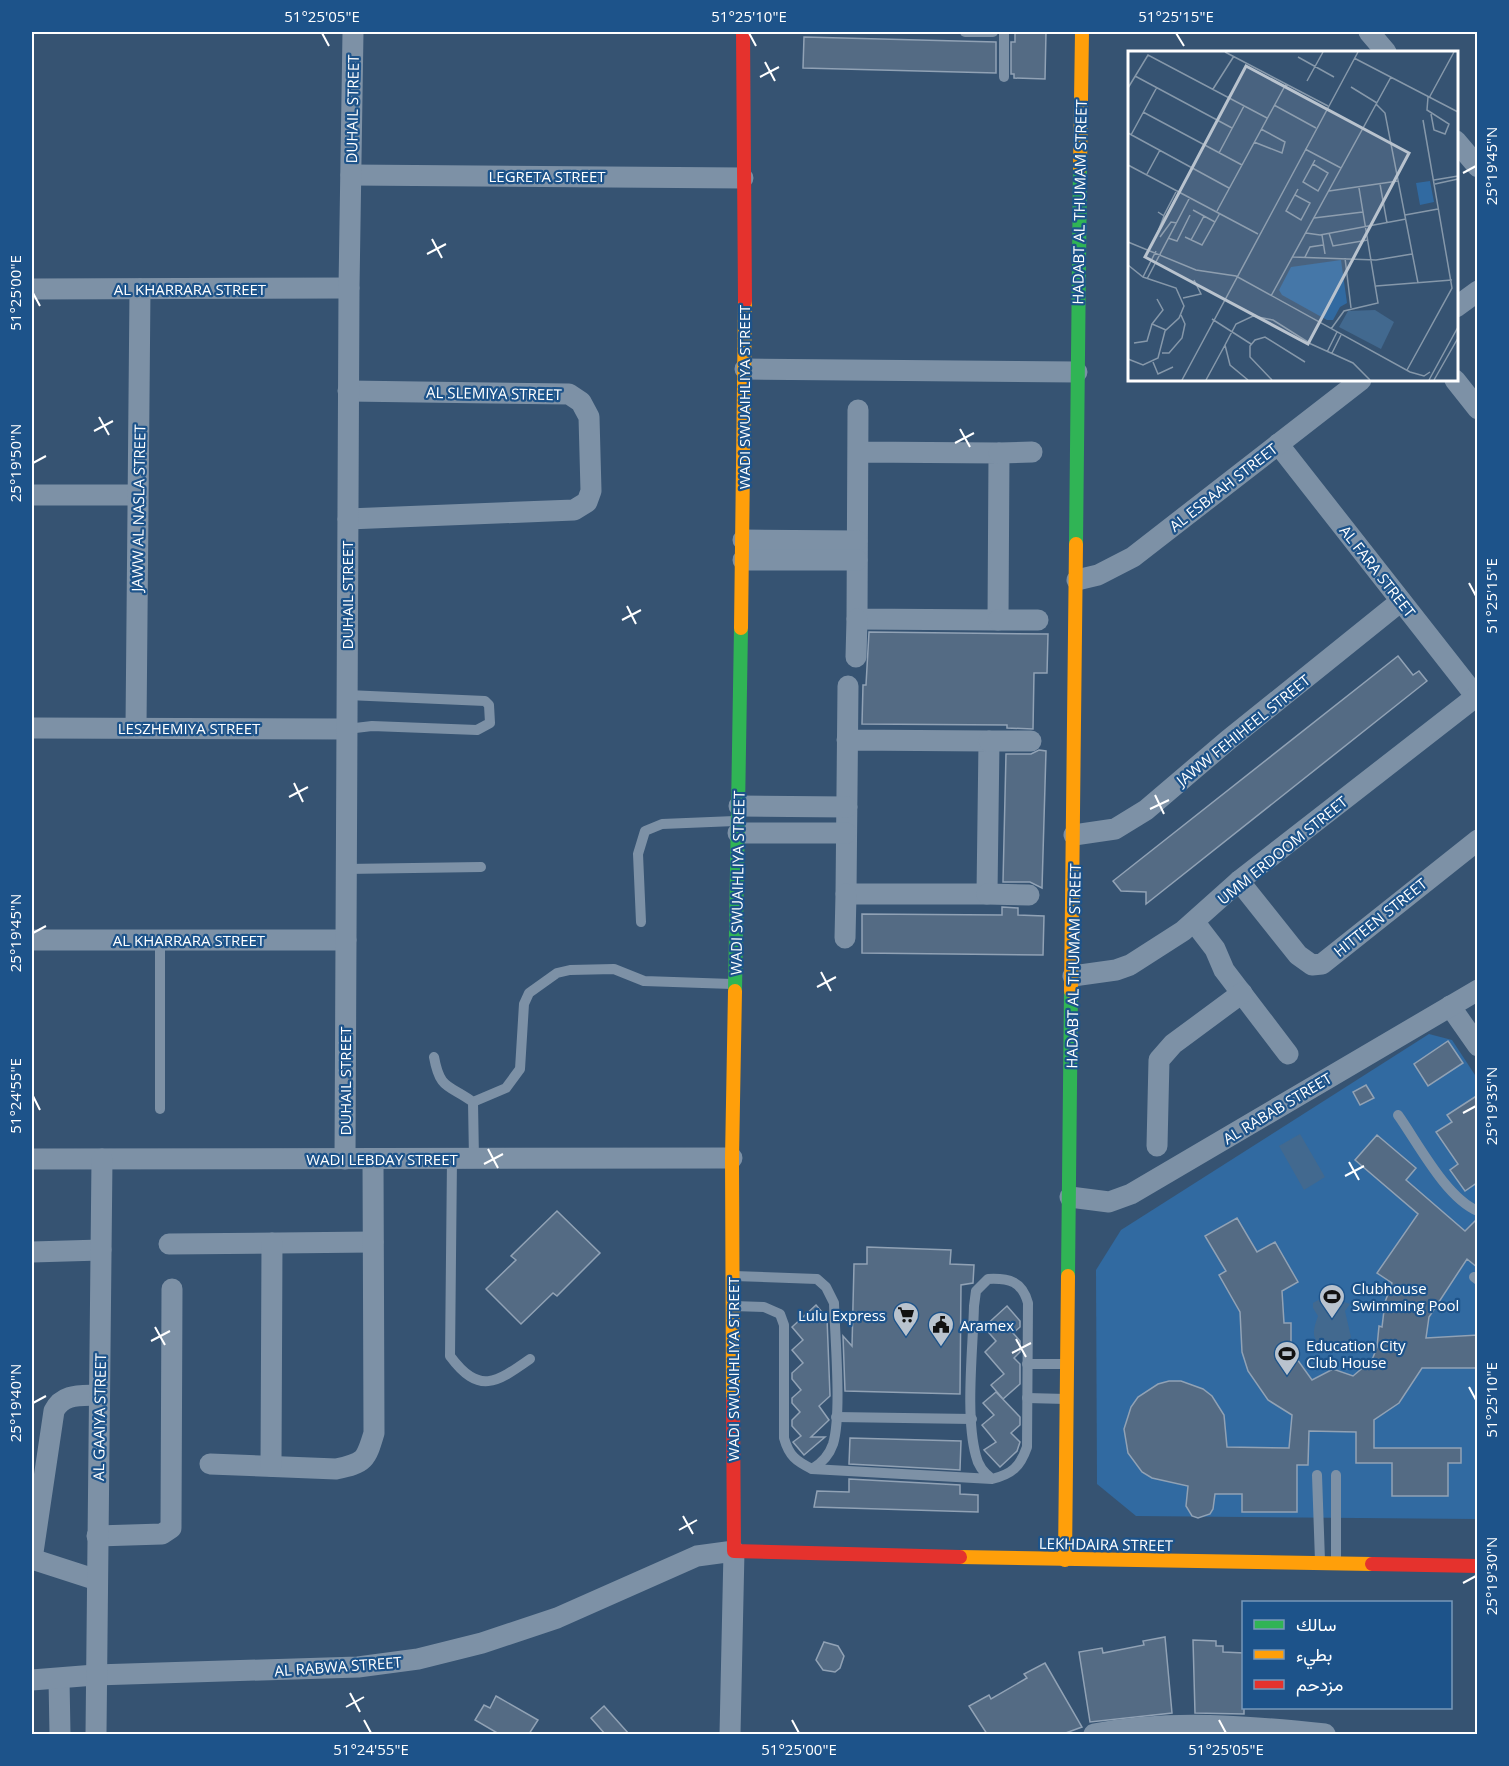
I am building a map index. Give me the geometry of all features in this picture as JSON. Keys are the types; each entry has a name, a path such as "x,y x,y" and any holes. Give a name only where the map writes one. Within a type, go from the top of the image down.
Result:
{"street":[{"name":"DUHAIL STREET","path":"345,1159 348,391 353,32"},
{"name":"WADI SWUAIHLIYA STREET","path":"730,1734 734,1551 732,1158 745,369 743,32"},
{"name":"HADABT AL THUMAM STREET","path":"1065,1560 1069,1364 1082,32"},
{"path":"1369,32 1385,51"},
{"path":"1458,143 1478,167"},
{"name":"LEGRETA STREET","path":"351,175 743,178"},
{"name":"AL KHARRARA STREET","path":"32,289 349,288"},
{"name":"JAWW AL NASLA STREET","path":"136,728 140,289"},
{"path":"1458,306 1478,291"},
{"path":"745,369 1077,372"},
{"name":"AL ESBAAH STREET","path":"1077,580 1098,575 1133,556 1360,381"},
{"path":"1456,381 1478,409"},
{"name":"AL SLEMIYA STREET","path":"348,391 568,394 581,402 589,417 591,491 587,501 574,510 348,519"},
{"path":"856,657 858,410"},
{"name":"AL FARA STREET","path":"1278,444 1477,697"},
{"path":"858,452 1032,452"},
{"path":"998,620 999,453"},
{"path":"32,495 137,495"},
{"path":"743,550 857,551"},
{"name":"JAWW FEHIHEEL STREET","path":"1074,835 1115,828 1146,810 1227,741 1401,601"},
{"path":"856,619 1038,620"},
{"path":"845,938 848,686"},
{"name":"UMM ERDOOM STREET","path":"1073,976 1106,972 1130,965 1189,927 1239,881 1477,697"},
{"name":"LESZHEMIYA STREET","path":"32,728 347,729"},
{"path":"847,740 1031,741"},
{"path":"987,894 989,741"},
{"path":"739,820 847,807"},
{"path":"739,820 846,833"},
{"name":"HITTEEN STREET","path":"1239,881 1298,955 1312,965 1322,964 1478,840"},
{"path":"846,894 1029,895"},
{"path":"1189,927 1206,957 1224,970 1288,1054"},
{"name":"AL KHARRARA STREET","path":"32,940 346,940"},
{"name":"AL RABAB STREET","path":"1070,1197 1109,1202 1131,1194 1478,990"},
{"path":"1157,1146 1159,1060 1173,1044 1242,993"},
{"path":"1450,1006 1478,1046"},
{"name":"WADI LEBDAY STREET","path":"32,1159 732,1158"},
{"name":"AL GAAIYA STREET","path":"96,1734 102,1159"},
{"path":"210,1464 336,1468 356,1464 367,1456 374,1432 374,1159"},
{"path":"169,1244 374,1242"},
{"path":"272,1243 272,1466"},
{"path":"32,1252 101,1250"},
{"path":"97,1536 162,1534 171,1528 171,1289"},
{"path":"97,1580 32,1559 54,1411 58,1402 66,1397 99,1395"},
{"name":"LEKHDAIRA STREET","path":"734,1551 1065,1560 1478,1566"},
{"name":"AL RABWA STREET","path":"32,1680 95,1675 337,1668 418,1659 482,1643 557,1618 697,1556 734,1551"},
{"path":"59,1679 60,1734"},
{"path":"1094,1734 1167,1725 1269,1728 1325,1734"}],"lane":[{"path":"965,32 993,32"},
{"path":"1004,32 1004,76"},
{"path":"347,695 484,701 489,705 490,723 477,730 372,726 347,729"},
{"path":"640,922 638,854 645,831 662,824 739,820"},
{"path":"346,869 481,867"},
{"path":"160,941 160,1109"},
{"path":"473,1102 506,1088 520,1069 524,1004 529,993 556,973 570,970 614,969 645,981 735,985"},
{"path":"434,1057 438,1078 448,1088 473,1102"},
{"path":"473,1102 474,1159"},
{"path":"1398,1115 1453,1193 1466,1205 1478,1211"},
{"path":"452,1159 450,1356 462,1372 480,1381 501,1379 530,1359"},
{"path":"733,1276 817,1279 826,1287 834,1303 836,1417 833,1444 823,1463 812,1469"},
{"path":"733,1306 764,1307 780,1314 784,1325 784,1438 788,1453 795,1460 812,1469 992,1479 1013,1472 1022,1461 1027,1447 1026,1294 1021,1287 1008,1278 988,1279 976,1291 974,1306 972,1419 976,1457 984,1473 992,1479"},
{"path":"1027,1364 1069,1364"},
{"path":"1027,1398 1068,1400"},
{"path":"836,1417 972,1419"},
{"path":"1336,1475 1336,1564"},
{"path":"1318,1480 1320,1564"}],"shaded area":[{"name":"Education City Club House","path":"1429,1034 1452,1040 1477,1078 1477,1519 1136,1516 1097,1484 1096,1270 1121,1230"},
{"path":"1300,1134 1325,1177 1304,1190 1279,1146"},
{"name":"Clubhouse Swimming Pool","path":"1337,1285 1344,1302 1350,1304 1345,1311 1351,1337 1348,1343 1330,1351 1316,1341 1314,1328 1318,1316 1313,1303 1320,1299 1324,1290 1329,1291"}],"building":[{"path":"1015,32 1046,32 1045,79 1014,78 1014,74 1011,74 1011,42 1015,42"},
{"path":"804,37 996,42 996,73 803,68"},
{"path":"869,632 1048,634 1047,673 1034,673 1033,729 1007,728 1007,725 862,724 863,685 866,685"},
{"path":"1398,656 1413,675 1419,671 1427,681 1146,904 1146,892 1121,891 1113,881"},
{"path":"1039,750 1046,751 1042,888 1030,882 1003,882 1006,754 1031,754"},
{"path":"1002,907 1018,908 1018,915 1044,916 1043,955 862,953 862,914 1002,915"},
{"path":"1448,1041 1463,1063 1428,1086 1414,1064"},
{"path":"1366,1085 1374,1098 1360,1105 1353,1092"},
{"path":"1478,1095 1478,1182 1465,1191 1450,1170 1458,1164 1436,1132 1452,1122 1447,1115"},
{"path":"1377,1135 1416,1168 1406,1180 1465,1231 1478,1218 1478,1268 1467,1259 1429,1317 1426,1338 1478,1335 1478,1368 1422,1368 1399,1403 1374,1420 1374,1448 1461,1448 1461,1463 1448,1463 1448,1496 1392,1496 1392,1463 1356,1463 1356,1432 1309,1431 1308,1465 1297,1465 1297,1512 1242,1512 1242,1494 1215,1494 1210,1514 1198,1518 1192,1516 1186,1506 1188,1486 1152,1478 1142,1472 1128,1453 1124,1429 1131,1407 1138,1397 1158,1384 1169,1381 1181,1381 1203,1389 1212,1396 1224,1415 1227,1447 1289,1448 1292,1415 1268,1400 1248,1371 1242,1352 1240,1312 1219,1275 1226,1271 1205,1236 1237,1218 1257,1252 1275,1242 1298,1282 1282,1291 1284,1323 1291,1323 1291,1344 1294,1355 1312,1380 1333,1369 1353,1376 1372,1360 1377,1347 1379,1326 1382,1327 1385,1302 1392,1283 1377,1273 1418,1214 1355,1160"},
{"path":"557,1211 600,1253 557,1296 553,1293 521,1324 486,1289 516,1260 511,1256"},
{"name":"Lulu Express","path":"867,1247 951,1250 950,1264 974,1265 973,1283 961,1285 960,1394 845,1391 843,1336 852,1346 854,1264 867,1264"},
{"path":"816,1305 827,1318 830,1396 819,1406 829,1420 811,1437 825,1437 804,1455 793,1442 801,1436 792,1426 792,1420 800,1412 792,1403 792,1398 801,1390 792,1379 792,1373 803,1363 792,1350 803,1340 792,1327"},
{"path":"1007,1306 1020,1321 1020,1327 1013,1333 1020,1341 1020,1352 1014,1358 1020,1364 1020,1384 1003,1399 991,1385 1004,1374 985,1352 996,1341 984,1327"},
{"path":"996,1392 1020,1417 1020,1425 1011,1433 1020,1442 1017,1451 1000,1467 984,1450 996,1442 982,1425 994,1415 983,1403"},
{"path":"850,1438 961,1441 960,1470 849,1464"},
{"path":"849,1479 960,1485 960,1494 978,1495 978,1512 814,1507 817,1491 849,1492"},
{"path":"1165,1637 1172,1713 1090,1722 1079,1652 1102,1648 1103,1653 1144,1645 1143,1641"},
{"path":"1193,1640 1216,1641 1216,1646 1223,1646 1223,1652 1242,1653 1242,1709 1244,1709 1244,1714 1195,1713"},
{"path":"824,1642 838,1646 844,1656 840,1668 835,1672 823,1670 816,1660"},
{"path":"1045,1663 1082,1727 1063,1734 987,1734 969,1706 989,1695 991,1699 1027,1678 1024,1674"},
{"path":"496,1696 538,1720 529,1734 499,1734 475,1720 484,1705 490,1708"},
{"path":"604,1706 629,1734 605,1734 591,1718"}],"traffic: fast":[{"path":"1076,544 1080,168"},
{"path":"735,991 741,628"},
{"path":"1068,1276 1071,991"}],"traffic: slow":[{"path":"1080,168 1082,32"},
{"path":"741,628 745,301"},
{"path":"1071,991 1076,544"},
{"path":"733,1400 732,1158 735,991"},
{"path":"1065,1560 1068,1276"},
{"path":"960,1557 1372,1564"}],"traffic: jam":[{"path":"743,32 745,301"},
{"path":"733,1400 734,1551 960,1557"},
{"path":"1372,1564 1478,1566"}],"place":[{"name":"Clubhouse Swimming Pool","path":"1332,1320"},
{"name":"Lulu Express","path":"906,1338"},
{"name":"Aramex","path":"941,1348"},
{"name":"Education City Club House","path":"1287,1377"}]}
